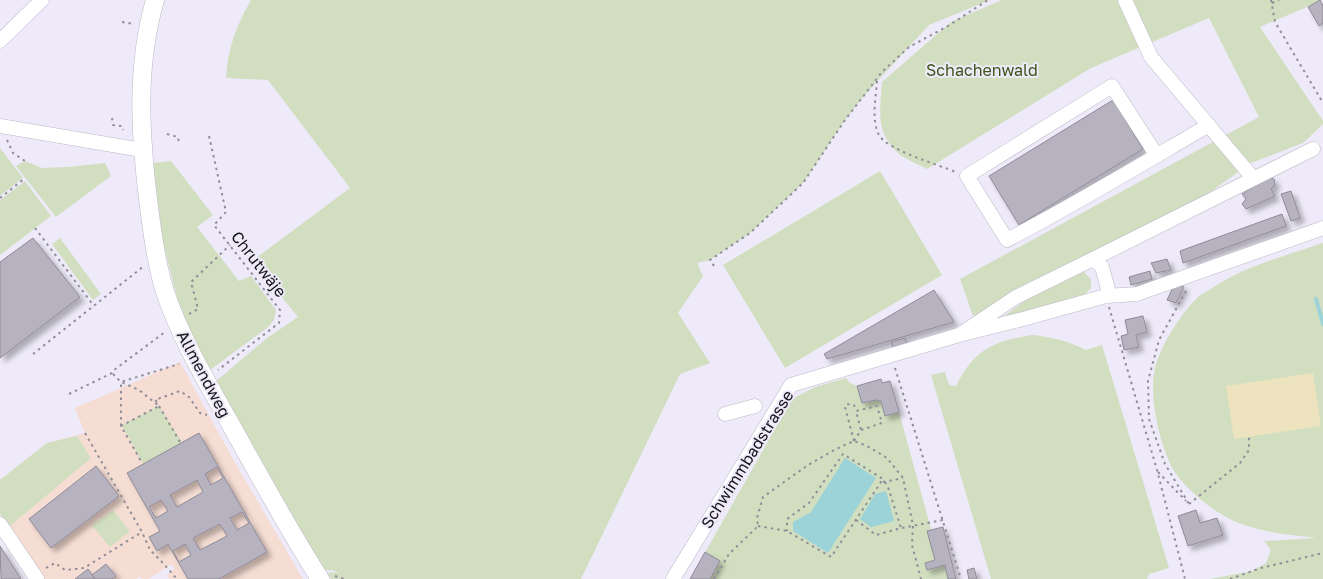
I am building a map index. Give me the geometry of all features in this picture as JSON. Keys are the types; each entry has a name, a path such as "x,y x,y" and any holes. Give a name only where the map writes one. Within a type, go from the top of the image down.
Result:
{"main road":[{"name":"Allmendweg","path":"155,0 147,32 140,118 142,150 156,257 166,294 177,322 206,380 279,512 320,579"}],"street":[{"path":"0,41 42,0"},
{"path":"1125,0 1151,57 1253,178"},
{"path":"1157,156 1112,86 967,176 1007,240 1069,207 1157,156 1209,125"},
{"path":"0,126 142,150"},
{"name":"Schwimmbadstrasse","path":"959,335 1016,297 1313,149"},
{"name":"Schwimmbadstrasse","path":"673,579 791,385 959,335 1023,320 1106,296 1136,294 1323,228"},
{"path":"1093,259 1102,266 1108,289 1106,296"},
{"path":"725,414 754,406"},
{"path":"0,524 36,577"}],"path":[{"path":"714,266 710,260 750,233 803,183 845,120 877,81 882,72 909,47 948,26 988,0"},
{"path":"1279,0 1272,2 1275,22 1323,103"},
{"path":"122,22 139,25"},
{"path":"877,81 875,121 880,136 888,146 967,176"},
{"path":"112,118 112,124 122,126 123,130"},
{"path":"0,126 13,153 25,161"},
{"path":"167,134 178,136 179,143"},
{"name":"Chrutwäje","path":"206,380 279,323 280,310 214,224 226,212 209,136"},
{"path":"0,198 24,179"},
{"path":"35,228 94,306"},
{"path":"69,394 112,373 183,316 198,309 191,282 230,245"},
{"path":"32,354 156,257"},
{"path":"1189,504 1165,464 1149,418 1148,381 1159,340 1195,273"},
{"path":"1106,296 1157,470 1185,579"},
{"path":"891,356 961,579"},
{"path":"121,382 184,362"},
{"path":"112,373 121,382 139,390 159,406"},
{"path":"121,382 121,426 142,463"},
{"path":"180,442 155,400 180,390 189,397 200,413 212,416"},
{"path":"854,441 845,407 847,404 851,403 854,405 861,430"},
{"path":"121,426 159,406"},
{"path":"758,526 757,518 763,497 808,465 854,441 861,430 882,423 878,406 856,411"},
{"path":"85,433 142,532 150,550 177,579"},
{"path":"1189,504 1240,462 1249,450 1249,437"},
{"path":"854,441 887,458 902,478 913,525 912,545 921,579"},
{"path":"840,447 843,454 883,480 888,487 901,528"},
{"path":"787,531 787,518 809,504 843,454"},
{"path":"1157,470 1189,504"},
{"path":"758,526 787,531 831,557 883,480 902,478"},
{"path":"856,520 876,535 913,525 943,520"},
{"path":"714,579 729,554 758,526"},
{"path":"36,577 55,563 65,570 84,568 142,532"},
{"path":"1230,579 1261,568 1323,553"}],"shaded area":[{"path":"180,362 234,461 303,579 170,579 167,575 174,569 172,564 148,579 139,577 136,579 43,579 16,534 0,514 0,480 47,443 85,433 75,408"}],"green space":[{"path":"251,0 990,0 929,25 864,96 845,120 803,183 750,233 710,260 697,263 703,276 678,313 710,363 680,374 581,579 331,579 327,573 339,572 323,569 298,531 215,382 267,338 298,317 252,261 350,188 268,80 226,78 234,38"},
{"name":"Schachenwald","path":"1002,0 1323,0 1260,27 1323,121 1323,124 1303,143 1251,163 1196,202 1016,297 973,316 960,279 1259,117 1209,18 1091,68 927,169 902,156 891,146 883,129 880,112 882,82 951,22"},
{"path":"0,148 23,178 0,196"},
{"path":"25,161 42,168 105,163 111,176 56,217 16,166"},
{"path":"171,161 213,215 197,227 239,281 251,276 276,310 274,320 267,328 210,370 194,342 178,302 163,242 153,163"},
{"path":"880,171 942,275 785,368 723,265"},
{"path":"25,181 51,216 0,255 0,200"},
{"path":"60,238 101,294 93,300 52,244"},
{"path":"1323,243 1323,579 1210,579 1252,571 1266,563 1271,550 1264,541 1316,538 1267,531 1244,525 1215,511 1185,485 1170,464 1160,436 1153,390 1156,364 1177,322 1201,295 1251,268"},
{"path":"1084,272 1091,279 1091,288 1084,295 1002,318 1040,291 1061,280"},
{"path":"1032,335 1060,340 1086,350 1102,345 1169,568 1149,574 1147,579 991,579 931,375 945,372 949,385 956,386 970,364 986,349 1006,340"},
{"path":"846,378 850,383 857,386 862,403 876,400 881,401 885,416 899,412 931,529 928,531 935,560 927,570 945,565 948,579 690,579 792,399 815,387"},
{"path":"159,406 182,442 143,464 122,425"},
{"path":"77,436 91,458 10,526 0,514 0,480 47,443"},
{"path":"113,510 130,531 110,547 92,526"}],"sand":[{"path":"1313,373 1321,426 1234,439 1226,386"}],"water":[{"path":"845,458 876,478 828,553 793,531 793,522 811,512"},
{"path":"886,491 894,521 871,527 860,519 875,494"}],"building":[{"path":"1320,0 1323,6 1323,23 1319,26 1308,7"},
{"path":"1113,100 1143,149 1019,225 989,176"},
{"path":"1268,177 1274,179 1275,185 1271,189 1275,196 1246,209 1242,204 1246,199 1242,194"},
{"path":"1291,191 1300,218 1291,221 1281,194"},
{"path":"1282,214 1286,226 1183,263 1180,251"},
{"path":"33,238 80,297 0,358 0,262"},
{"path":"1167,259 1171,270 1156,273 1151,263"},
{"path":"1150,271 1152,279 1131,285 1129,277"},
{"path":"1175,283 1184,287 1176,303 1167,300"},
{"path":"934,290 954,322 827,359 824,354"},
{"path":"1143,316 1147,332 1136,335 1139,347 1124,350 1121,336 1128,334 1125,320"},
{"path":"905,338 907,345 894,350 891,342"},
{"path":"881,379 882,383 890,381 899,412 885,416 881,401 876,400 862,403 857,386"},
{"path":"199,433 267,552 219,579 188,579 168,544 157,551 149,537 160,531 127,473","holes":["217,467 223,478 211,485 205,474","197,480 203,492 177,507 170,495","161,500 168,511 156,518 149,507","242,512 249,523 237,530 230,518","220,524 227,536 200,550 193,538","185,544 191,555 179,562 173,551"]},
{"path":"96,466 119,496 51,548 29,519"},
{"path":"1196,510 1200,523 1217,518 1223,535 1188,546 1178,516"},
{"path":"943,527 956,579 948,579 945,565 927,570 925,563 935,560 927,531"},
{"path":"0,546 21,579 1,579"},
{"path":"705,552 720,561 710,579 690,579"},
{"path":"106,564 116,576 112,579 95,579 92,575"},
{"path":"974,568 977,579 969,579 967,570"},
{"path":"88,569 95,579 75,579"}],"waterway":[{"path":"1316,299 1323,324"}]}
